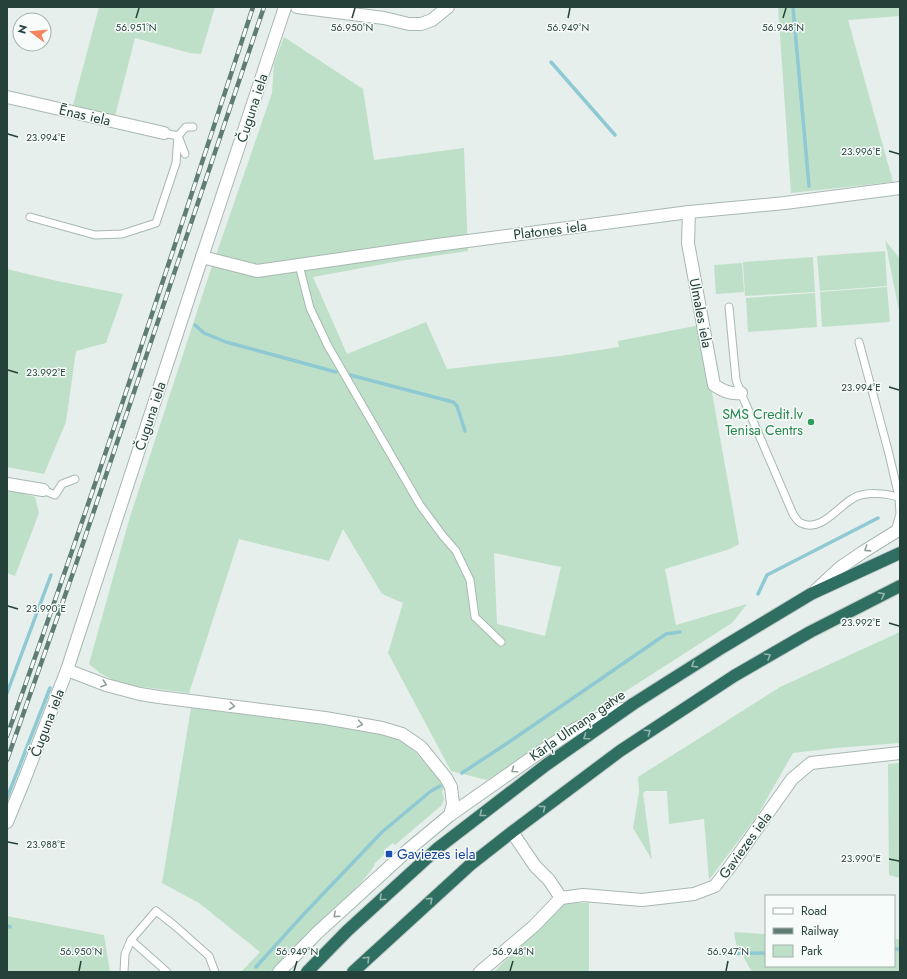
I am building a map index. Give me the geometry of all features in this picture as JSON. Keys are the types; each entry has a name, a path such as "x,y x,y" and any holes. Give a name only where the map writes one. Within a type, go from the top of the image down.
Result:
{"highway":[{"name":"Kārļa Ulmaņa gatve","path":"307,972 347,931 438,848 546,765 633,704 723,647 812,594 900,553"},
{"path":"353,972 470,865 620,751 734,676 810,632 900,586"}],"street":[{"name":"Čuguna iela","path":"7,822 67,670 285,7"},
{"path":"297,7 384,18 409,24 421,24 432,20 448,7"},
{"name":"Ēnas iela","path":"7,97 164,133"},
{"name":"Platones iela","path":"202,257 257,271 437,245 689,212 785,203 900,188"},
{"name":"Ulmales iela","path":"689,212 688,243 714,385 722,391 734,394 741,393"},
{"path":"7,484 43,490"},
{"path":"812,594 841,567 898,530"},
{"path":"67,670 106,685 140,694 325,718 382,728 402,734 421,747 446,778 451,787 453,804 450,816"},
{"path":"279,972 317,933 408,850 450,816 575,729 633,704"},
{"name":"Gaviezes iela","path":"561,898 583,895 642,900 694,894 715,886 730,868 792,779 811,763 900,753"},
{"path":"480,972 534,926 561,898 549,880 535,866 512,832"}],"lane":[{"path":"30,217 95,235 122,234 156,222 176,163 178,136 186,127 194,127"},
{"path":"164,133 178,136"},
{"path":"178,136 185,154"},
{"path":"299,265 310,308 328,346 420,505 456,551 470,580 475,617 501,642"},
{"path":"729,307 736,380 793,514 801,523 810,525 821,523 852,498 865,494 880,493 899,498"},
{"path":"859,342 889,454 899,498 900,514 898,530"},
{"path":"43,490 55,495 62,484 75,479"},
{"path":"124,972 125,954 131,940 156,911 209,956 215,972"},
{"path":"131,940 167,972"}],"green space":[{"path":"99,7 215,7 201,54 190,53 135,38 115,116 73,105"},
{"path":"778,7 900,7 900,16 848,20 893,182 791,193"},
{"path":"284,37 363,89 374,160 464,148 468,251 400,261 313,277 347,354 426,322 447,369 560,356 619,347 618,341 700,325 739,544 730,549 665,569 676,625 747,604 732,623 487,780 451,771 388,653 403,603 382,594 343,529 329,561 239,539 189,693 120,684 100,673 89,664 129,520 207,281 272,93 274,63","holes":["494,553 561,567 545,636 497,624"]},
{"path":"885,240 900,259 900,316"},
{"path":"885,251 887,286 820,291 817,256"},
{"path":"813,257 815,292 745,296 743,262"},
{"path":"742,263 744,292 716,294 714,265"},
{"path":"7,269 123,294 106,343 76,351 66,422 44,474 7,467"},
{"path":"887,287 890,322 822,327 820,292"},
{"path":"815,293 817,327 748,332 746,298"},
{"path":"7,489 35,497 39,513 15,576 7,573"},
{"path":"900,632 900,743 793,753 757,816 709,880 704,819 669,824 667,791 646,791 643,793 652,860 633,828 639,792 638,777 780,687"},
{"path":"191,708 384,731 407,743 436,775 445,788 442,791 444,799 442,805 395,845 393,843 384,850 386,853 375,863 373,868 360,884 270,972 241,972 260,952 199,903 162,883"},
{"path":"900,763 900,878 889,875 888,764"},
{"path":"563,903 589,903 589,972 494,972"},
{"path":"7,916 104,935 110,972 7,972"},
{"path":"734,932 765,934 765,967 895,967 895,939 900,939 900,972 752,972 736,944"}],"waterway":[{"path":"793,7 809,186"},
{"path":"551,62 615,135"},
{"path":"195,325 204,333 226,342 336,372"},
{"path":"350,375 453,402 457,406 465,431"},
{"path":"758,594 767,575 878,518"},
{"path":"7,693 51,575"},
{"path":"462,773 666,634 680,632"},
{"path":"7,798 50,688"},
{"path":"256,967 382,832 431,791 440,786"},
{"path":"895,949 900,949"},
{"path":"715,954 765,953"}],"railway":[{"path":"7,736 102,463 253,7"},
{"path":"7,760 74,570 264,7"}],"place":[{"name":"SMS Credit.lv Tenisa Centrs","path":"811,422"},
{"name":"Gaviezes iela","path":"389,854"}]}
